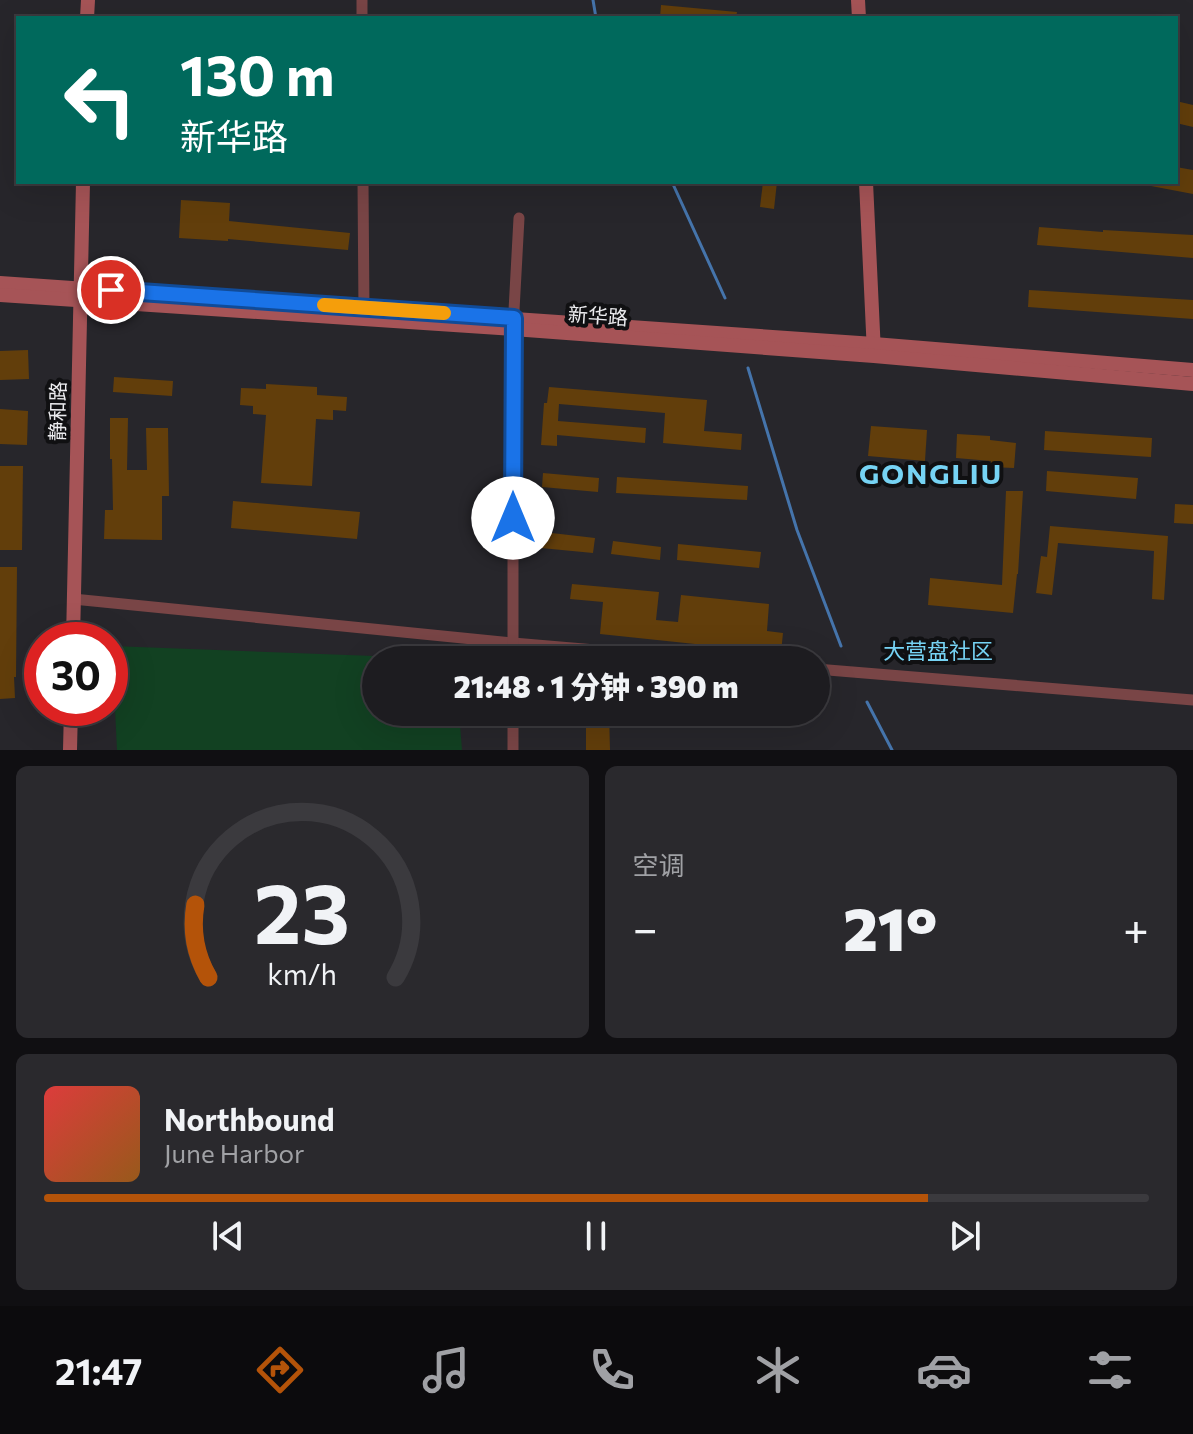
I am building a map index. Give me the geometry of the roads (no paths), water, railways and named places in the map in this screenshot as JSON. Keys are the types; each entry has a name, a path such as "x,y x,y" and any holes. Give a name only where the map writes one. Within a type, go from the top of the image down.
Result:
{"main road":[{"name":"静和路","path":"73,622 83,184"},
{"path":"866,184 874,350"},
{"name":"新华路","path":"0,283 80,295"},
{"name":"新华路","path":"0,295 80,295 364,312 1193,370"},
{"name":"新华路","path":"874,350 1193,384"},
{"path":"70,750 71,726"}],"street":[{"path":"363,184 364,312"},
{"path":"513,643 514,323 519,218"},
{"path":"73,599 548,646"},
{"path":"830,670 1193,700"},
{"path":"513,726 513,750"}],"waterway":[{"path":"593,0 596,16"},
{"path":"673,184 725,298"},
{"path":"748,368 797,530 841,646"},
{"path":"867,702 892,750"}],"district":[{"name":"GONGLIU","path":"931,473"},
{"name":"大营盘社区","path":"938,650"}]}
